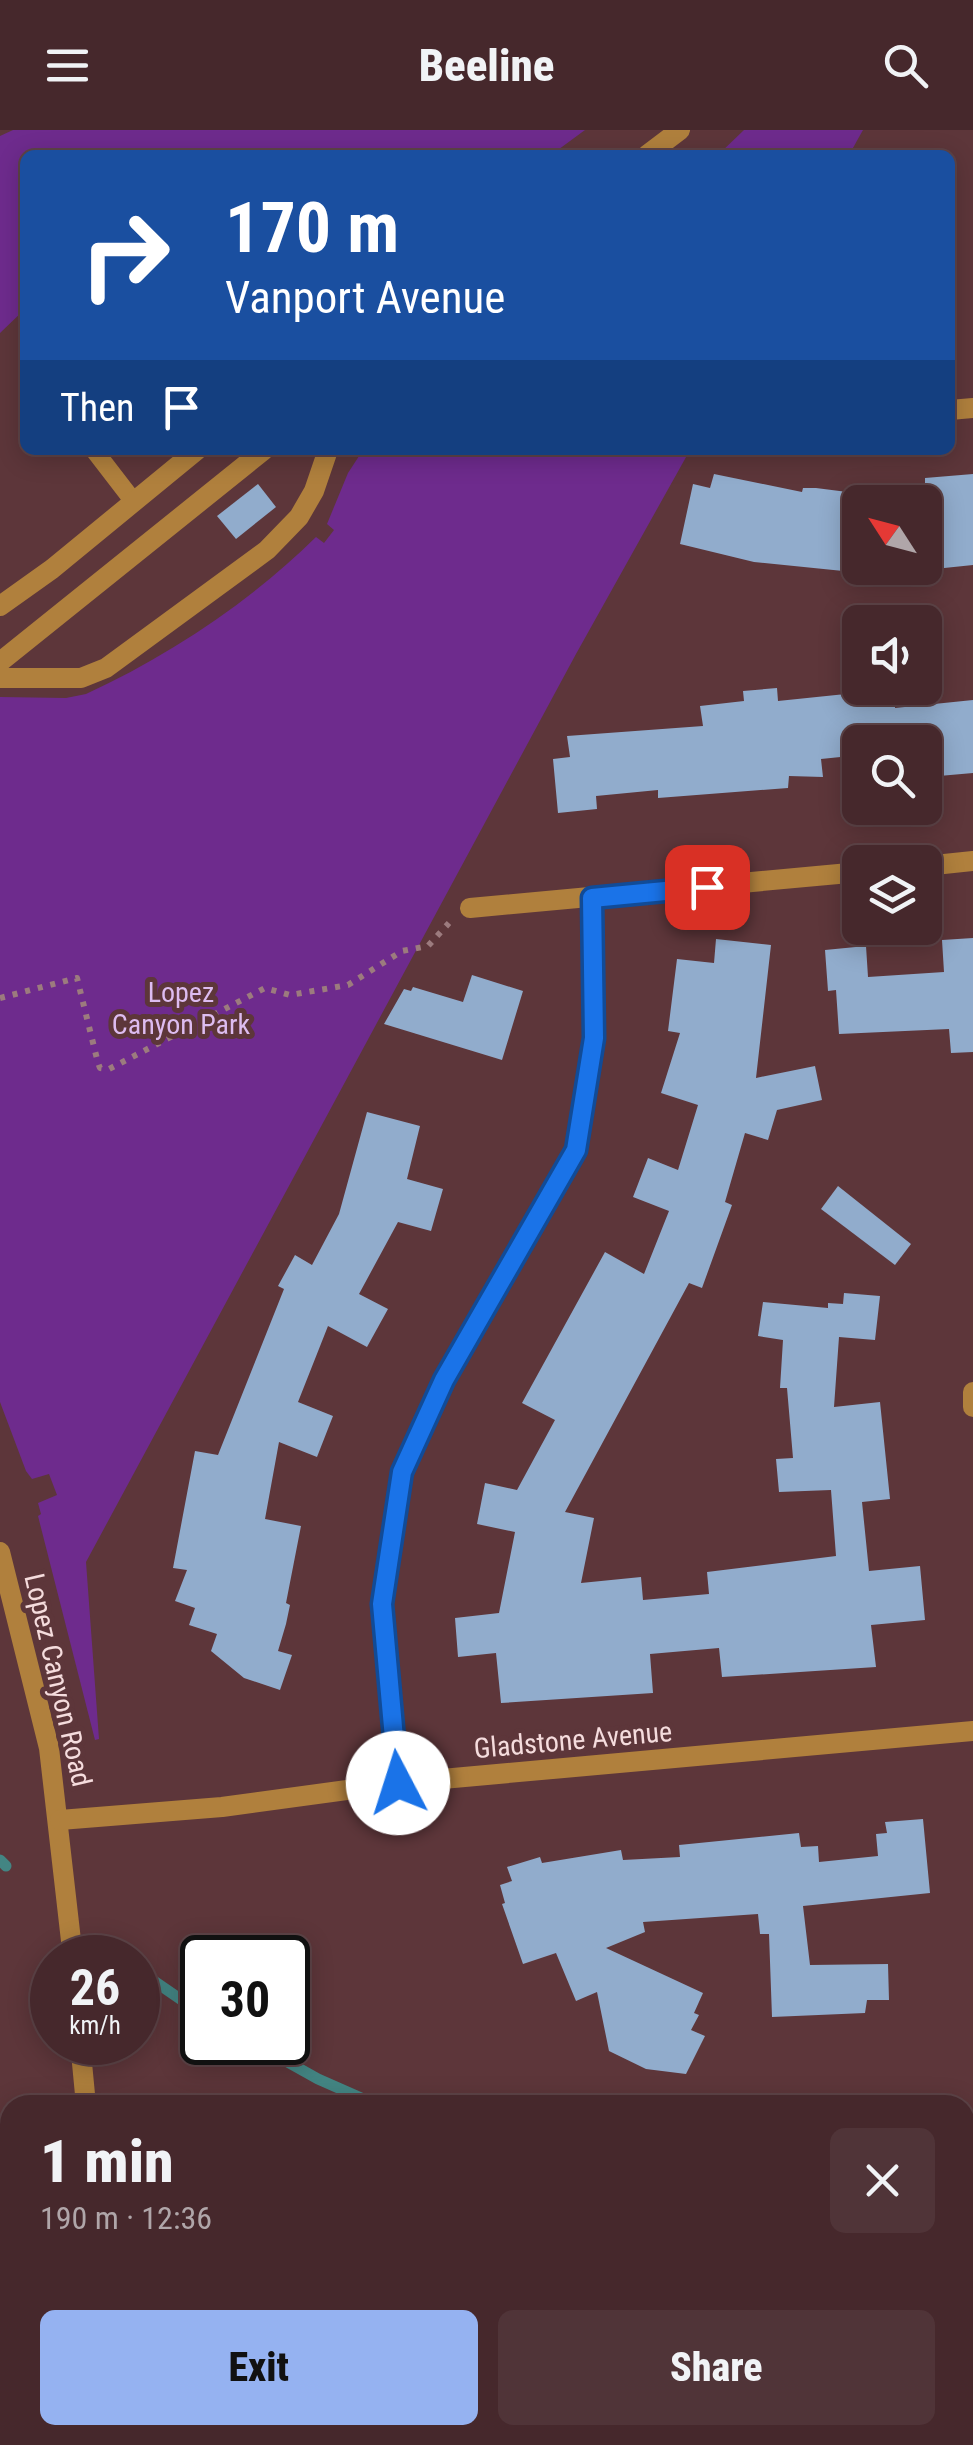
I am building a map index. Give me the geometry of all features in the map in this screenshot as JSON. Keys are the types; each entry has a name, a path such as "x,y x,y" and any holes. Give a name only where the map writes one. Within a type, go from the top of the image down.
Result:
{"street":[{"path":"654,150 680,130"},
{"path":"0,606 191,455"},
{"path":"0,662 258,455"},
{"path":"0,678 81,678 106,668 267,550 299,517 314,491 326,455"},
{"path":"942,865 973,862"},
{"path":"470,908 842,874"},
{"path":"398,1783 382,1604 402,1472 444,1380 576,1150 594,1038 592,898"},
{"path":"973,1392 973,1407"},
{"name":"Lopez Canyon Road","path":"0,1552 49,1748 70,1935"},
{"name":"Gladstone Avenue","path":"60,1820 222,1808 398,1783 973,1731"},
{"path":"82,2065 85,2095"}],"lane":[{"path":"98,455 134,502"}],"path":[{"path":"0,998 77,978 100,1068 108,1068 265,988 290,995 348,985 402,950 428,946 447,924 470,908"}],"green space":[{"path":"13,130 585,130 558,150 20,150 20,314 0,333 0,136"},
{"path":"744,130 863,130 852,150 723,150"},
{"name":"Lopez Canyon Park","path":"360,455 687,455 86,1562 99,1739 95,1740 38,1516 38,1503 57,1495 49,1474 32,1479 26,1471 0,1402 0,697 66,698 86,694 208,625 316,537 324,543 334,530 327,524"}],"building":[{"path":"714,474 802,492 803,488 842,491 842,571 754,562 680,544 693,484 710,488"},
{"path":"973,474 973,565 942,568 942,485 925,485 925,478"},
{"path":"258,484 276,507 236,539 217,516"},
{"path":"777,688 778,701 842,694 842,705 895,708 973,700 973,773 942,776 942,725 842,725 842,757 821,759 823,777 789,776 788,788 658,798 658,790 596,796 597,809 558,813 553,759 570,757 567,736 703,726 700,706 744,701 743,691"},
{"path":"973,938 973,1052 951,1053 949,1029 839,1034 836,990 828,991 825,950 866,946 868,977 944,972 942,940"},
{"path":"716,939 771,945 756,1078 815,1066 822,1100 777,1110 768,1140 745,1133 725,1202 732,1205 702,1288 689,1283 565,1512 594,1518 581,1583 641,1577 643,1600 709,1594 707,1572 836,1556 831,1490 779,1492 776,1459 793,1458 787,1388 780,1388 783,1340 758,1336 763,1302 828,1308 828,1303 843,1304 844,1293 880,1296 875,1340 839,1337 834,1407 880,1402 890,1499 862,1502 869,1571 920,1566 925,1620 871,1625 876,1667 722,1677 719,1648 650,1654 653,1693 501,1703 496,1653 458,1657 455,1618 499,1613 515,1532 477,1524 485,1483 517,1490 555,1420 522,1403 605,1252 644,1274 669,1211 633,1197 648,1158 678,1170 698,1105 661,1093 680,1033 668,1031 677,959 714,963"},
{"path":"472,975 523,991 502,1060 384,1024 404,989 411,991 413,987 463,1002"},
{"path":"367,1112 420,1126 407,1179 443,1189 431,1231 398,1222 359,1294 388,1309 367,1347 328,1326 298,1402 333,1416 317,1457 279,1442 265,1519 301,1526 286,1603 290,1605 278,1651 292,1655 280,1690 244,1678 211,1651 217,1634 189,1625 195,1608 175,1601 187,1570 173,1568 195,1451 218,1455 284,1289 278,1286 295,1255 312,1265 339,1214"},
{"path":"838,1186 911,1244 895,1265 821,1209"},
{"path":"923,1819 930,1893 803,1906 810,1965 888,1964 889,2000 867,2000 865,2013 772,2017 769,1934 760,1934 758,1914 643,1922 645,1932 606,1948 703,1993 691,2030 705,2036 686,2074 646,2069 609,2051 597,1992 576,2001 556,1953 523,1964 502,1904 505,1903 500,1885 512,1881 507,1867 540,1857 542,1863 621,1850 623,1860 680,1857 679,1845 799,1833 801,1847 818,1846 819,1862 878,1856 876,1834 887,1833 885,1822"}],"waterway":[{"path":"0,1860 6,1866"},
{"path":"160,1985 180,1999"},
{"path":"293,2065 354,2095"}],"route":[{"path":"398,1783 382,1604 402,1472 444,1380 576,1150 594,1038 592,898 707,887"}]}
